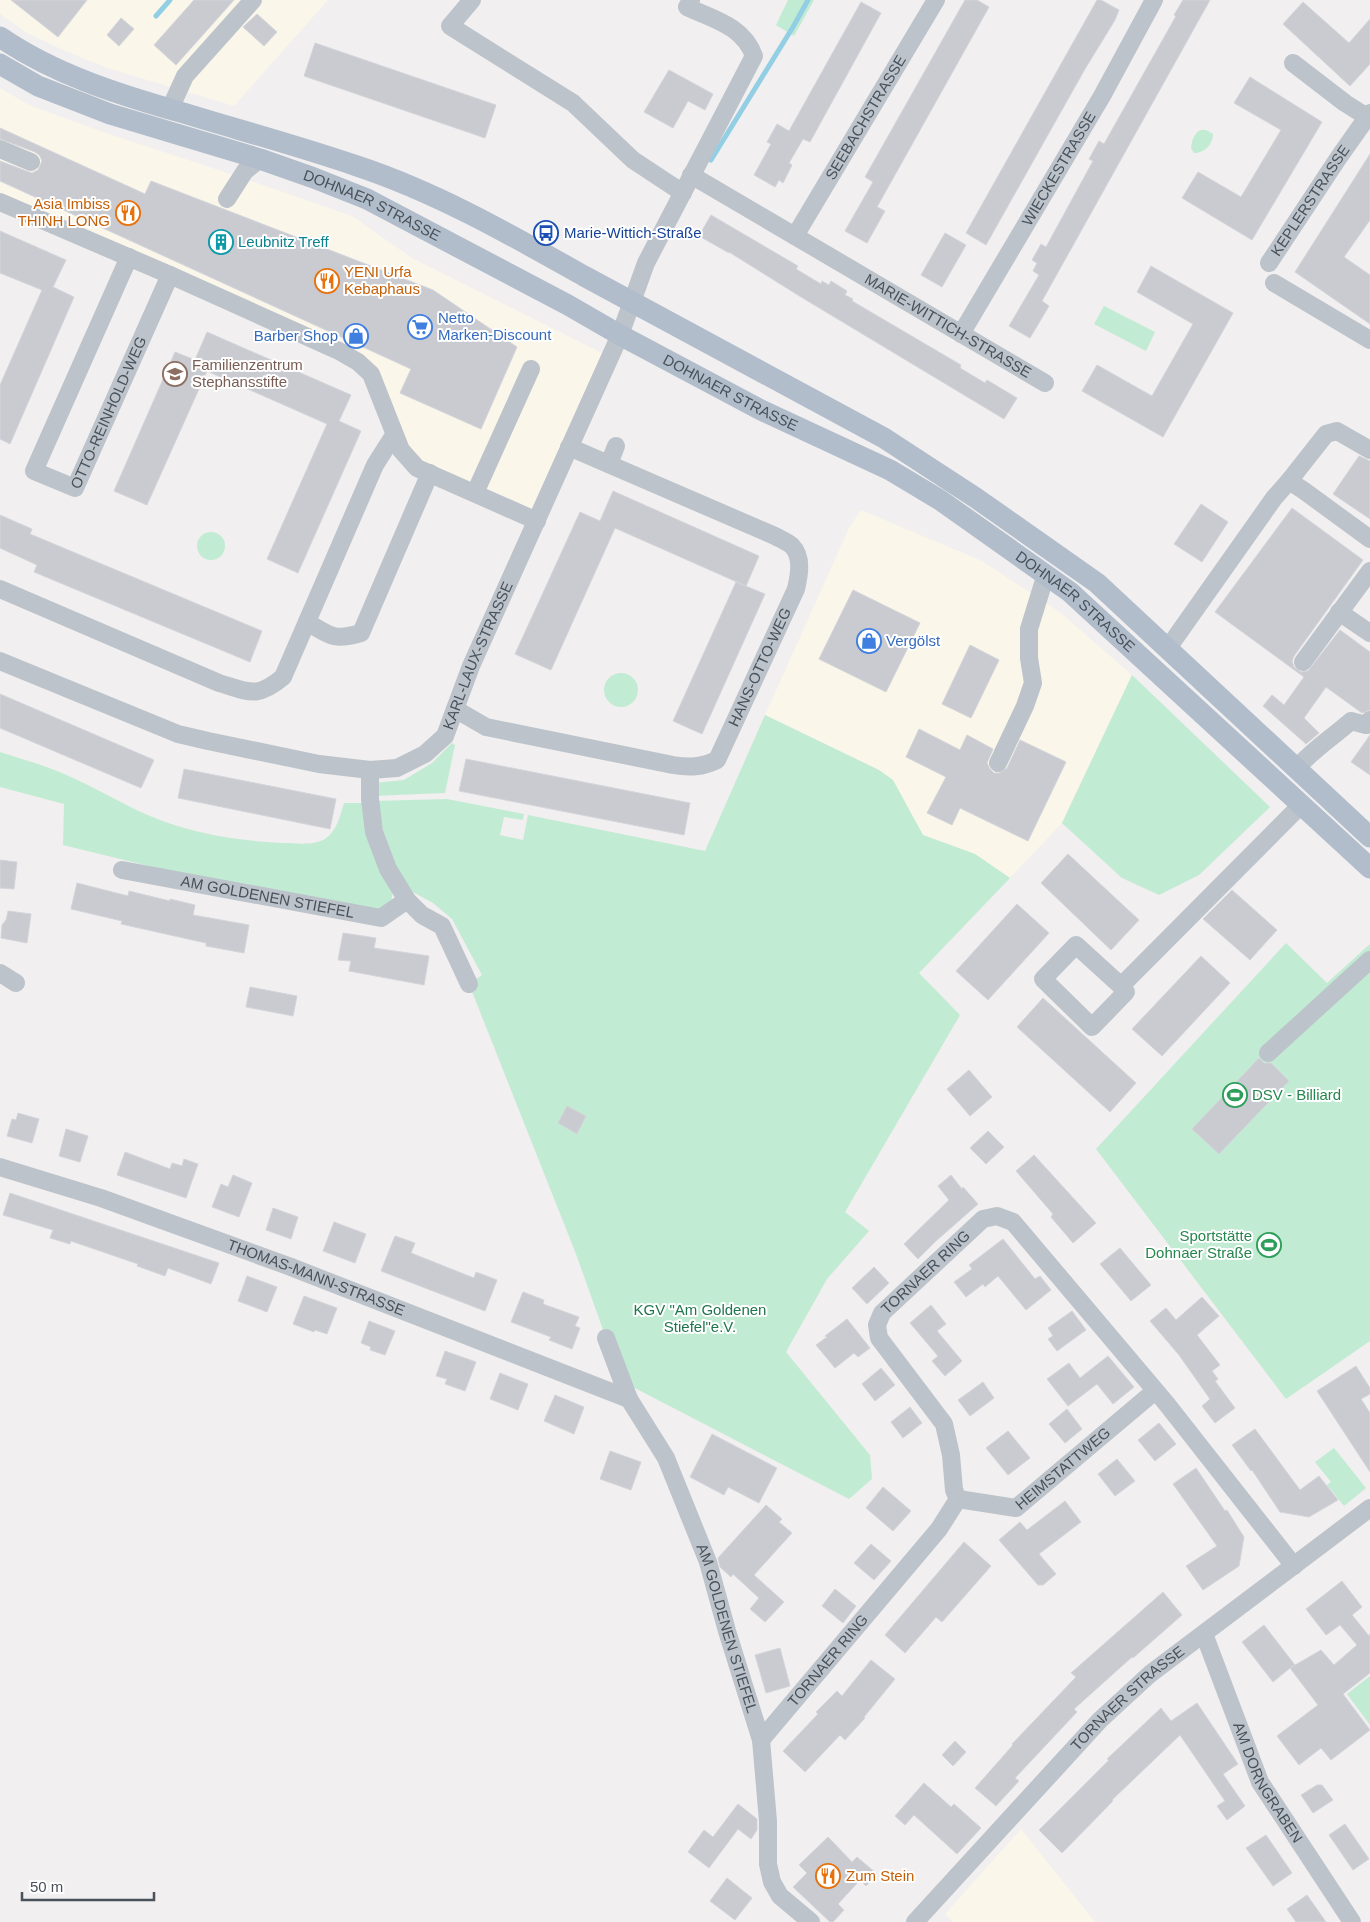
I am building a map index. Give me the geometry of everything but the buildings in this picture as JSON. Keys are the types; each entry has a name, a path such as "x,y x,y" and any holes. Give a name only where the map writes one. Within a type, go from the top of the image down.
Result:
{"main road":[{"name":"DOHNAER STRASSE","path":"0,37 17,48 82,80 357,166 405,184 538,250 884,438 976,498 1097,583 1370,837"},
{"name":"DOHNAER STRASSE","path":"0,64 38,86 110,114 260,159 367,199 761,410 890,470 940,500 1070,592 1370,868"}],"street":[{"path":"170,109 185,76 253,0"},
{"path":"472,0 450,26 573,103 633,160 683,193"},
{"path":"620,335 646,263 754,56 749,44 738,31 687,7 691,0"},
{"name":"SEEBACHSTRASSE","path":"795,236 936,0"},
{"name":"WIECKESTRASSE","path":"961,334 1105,91 1154,0"},
{"path":"1293,62 1345,103 1368,115"},
{"name":"KEPLERSTRASSE","path":"1269,263 1368,115"},
{"path":"0,149 31,162"},
{"path":"227,199 245,171 260,159"},
{"name":"MARIE-WITTICH-STRASSE","path":"691,175 1045,384"},
{"path":"0,202 170,275 358,362 371,374 401,450 418,468 537,520"},
{"name":"OTTO-REINHOLD-WEG","path":"129,257 34,471 75,488 170,275"},
{"path":"1274,283 1370,340"},
{"name":"KARL-LAUX-STRASSE","path":"0,661 178,734 310,762 370,770 397,768 424,754 445,736 471,666 620,335"},
{"path":"476,493 531,369"},
{"path":"1168,648 1274,498 1326,434 1337,431 1370,450"},
{"path":"0,589 219,683 253,693 271,687 283,677 376,465 394,435"},
{"path":"609,464 616,446"},
{"name":"HANS-OTTO-WEG","path":"455,708 486,727 686,767 703,766 717,760 796,590 799,575 799,559 793,546 775,536 569,447"},
{"path":"307,622 329,635 343,638 361,633 430,473"},
{"path":"1289,481 1370,539"},
{"path":"1302,662 1370,571"},
{"path":"998,763 1025,706 1033,683 1029,658 1029,629 1046,574"},
{"path":"1339,612 1370,633"},
{"path":"1296,769 1306,757 1351,721 1366,725 1370,720"},
{"path":"370,770 370,799 374,832 388,869 406,900 422,916 442,926 469,984"},
{"path":"1121,986 1301,805"},
{"name":"AM GOLDENEN STIEFEL","path":"122,870 381,918 406,900"},
{"path":"1076,945 1121,986 1126,992 1092,1027 1043,979 1076,945"},
{"path":"1268,1053 1370,960"},
{"path":"0,974 16,983"},
{"name":"THOMAS-MANN-STRASSE","path":"0,1167 101,1198 282,1264 628,1398"},
{"name":"TORNAER RING","path":"761,1740 939,1529 958,1499 954,1490 951,1455 944,1424 879,1338 876,1325 882,1313 983,1219 997,1216 1013,1222 1155,1390 1294,1566"},
{"name":"AM GOLDENEN STIEFEL","path":"606,1338 628,1398 666,1458 708,1562 761,1740 768,1821 768,1864 772,1882 780,1896 810,1922"},
{"name":"HEIMSTATTWEG","path":"958,1499 1016,1508 1155,1390"},
{"name":"TORNAER STRASSE","path":"915,1922 1100,1720 1150,1674 1370,1508"},
{"name":"AM DORNGRABEN","path":"1204,1634 1260,1782 1352,1922"}],"shaded area":[{"path":"0,0 328,0 234,106 107,68 63,50 27,33 0,14"},
{"path":"0,88 29,105 100,131 352,216 412,258 610,357 537,521 417,468 371,374 0,202"},
{"path":"861,510 982,561 1061,613 1132,675 1062,823 1010,878 975,854 923,835 893,781 879,770 765,715 849,528"},
{"path":"1021,1829 1095,1922 953,1922 945,1914"}],"green space":[{"path":"788,0 814,0 794,36 776,25"},
{"path":"1201,130 1206,130 1213,134 1213,138 1207,148 1201,152 1194,153 1191,148 1193,140 1195,135"},
{"path":"1104,306 1155,332 1146,351 1094,324"},
{"path":"211,532 221,536 225,546 221,556 211,560 201,556 197,546 201,536"},
{"path":"621,673 628,674 633,678 637,683 637,697 633,702 628,706 621,707 614,706 609,702 605,697 604,690 605,683 609,678 614,674"},
{"path":"1132,675 1270,807 1199,875 1159,895 1122,878 1062,823"},
{"name":"KGV \"Am Goldenen Stiefel\"e.V.","path":"765,715 879,770 893,780 923,835 975,854 1010,878 919,973 960,1015 845,1212 869,1231 827,1279 786,1352 870,1455 872,1479 849,1499 629,1385 606,1338 576,1254 469,984 482,975 452,919 433,903 409,890 395,869 373,801 447,799 524,814 523,820 504,817 500,835 523,840 528,815 705,851"},
{"path":"452,743 455,745 445,793 373,796 374,783 404,780 432,763"},
{"path":"0,752 66,775 140,812 182,828 216,836 284,843 315,843 325,839 332,832 338,823 344,803 363,803 393,890 391,905 382,913 165,870 63,845 64,804 0,787"},
{"name":"Sportstätte Dohnaer Straße","path":"1286,943 1327,983 1370,944 1370,1341 1286,1399 1096,1149"},
{"path":"1334,1448 1366,1488 1344,1506 1327,1485 1331,1482 1315,1462"},
{"path":"1370,1676 1370,1725 1347,1694"}],"waterway":[{"path":"156,16 170,0"},
{"path":"711,160 808,0"}],"place":[{"name":"Asia Imbiss THINH LONG","path":"128,213"},
{"name":"Marie-Wittich-Straße","path":"546,233"},
{"name":"Leubnitz Treff","path":"221,242"},
{"name":"YENI Urfa Kebaphaus","path":"327,281"},
{"name":"Netto Marken-Discount","path":"420,327"},
{"name":"Barber Shop","path":"356,336"},
{"name":"Familienzentrum Stephansstifte","path":"175,374"},
{"name":"Vergölst","path":"869,641"},
{"name":"DSV - Billiard","path":"1235,1095"},
{"name":"Sportstätte Dohnaer Straße","path":"1269,1245"},
{"name":"Zum Stein","path":"828,1876"}]}
